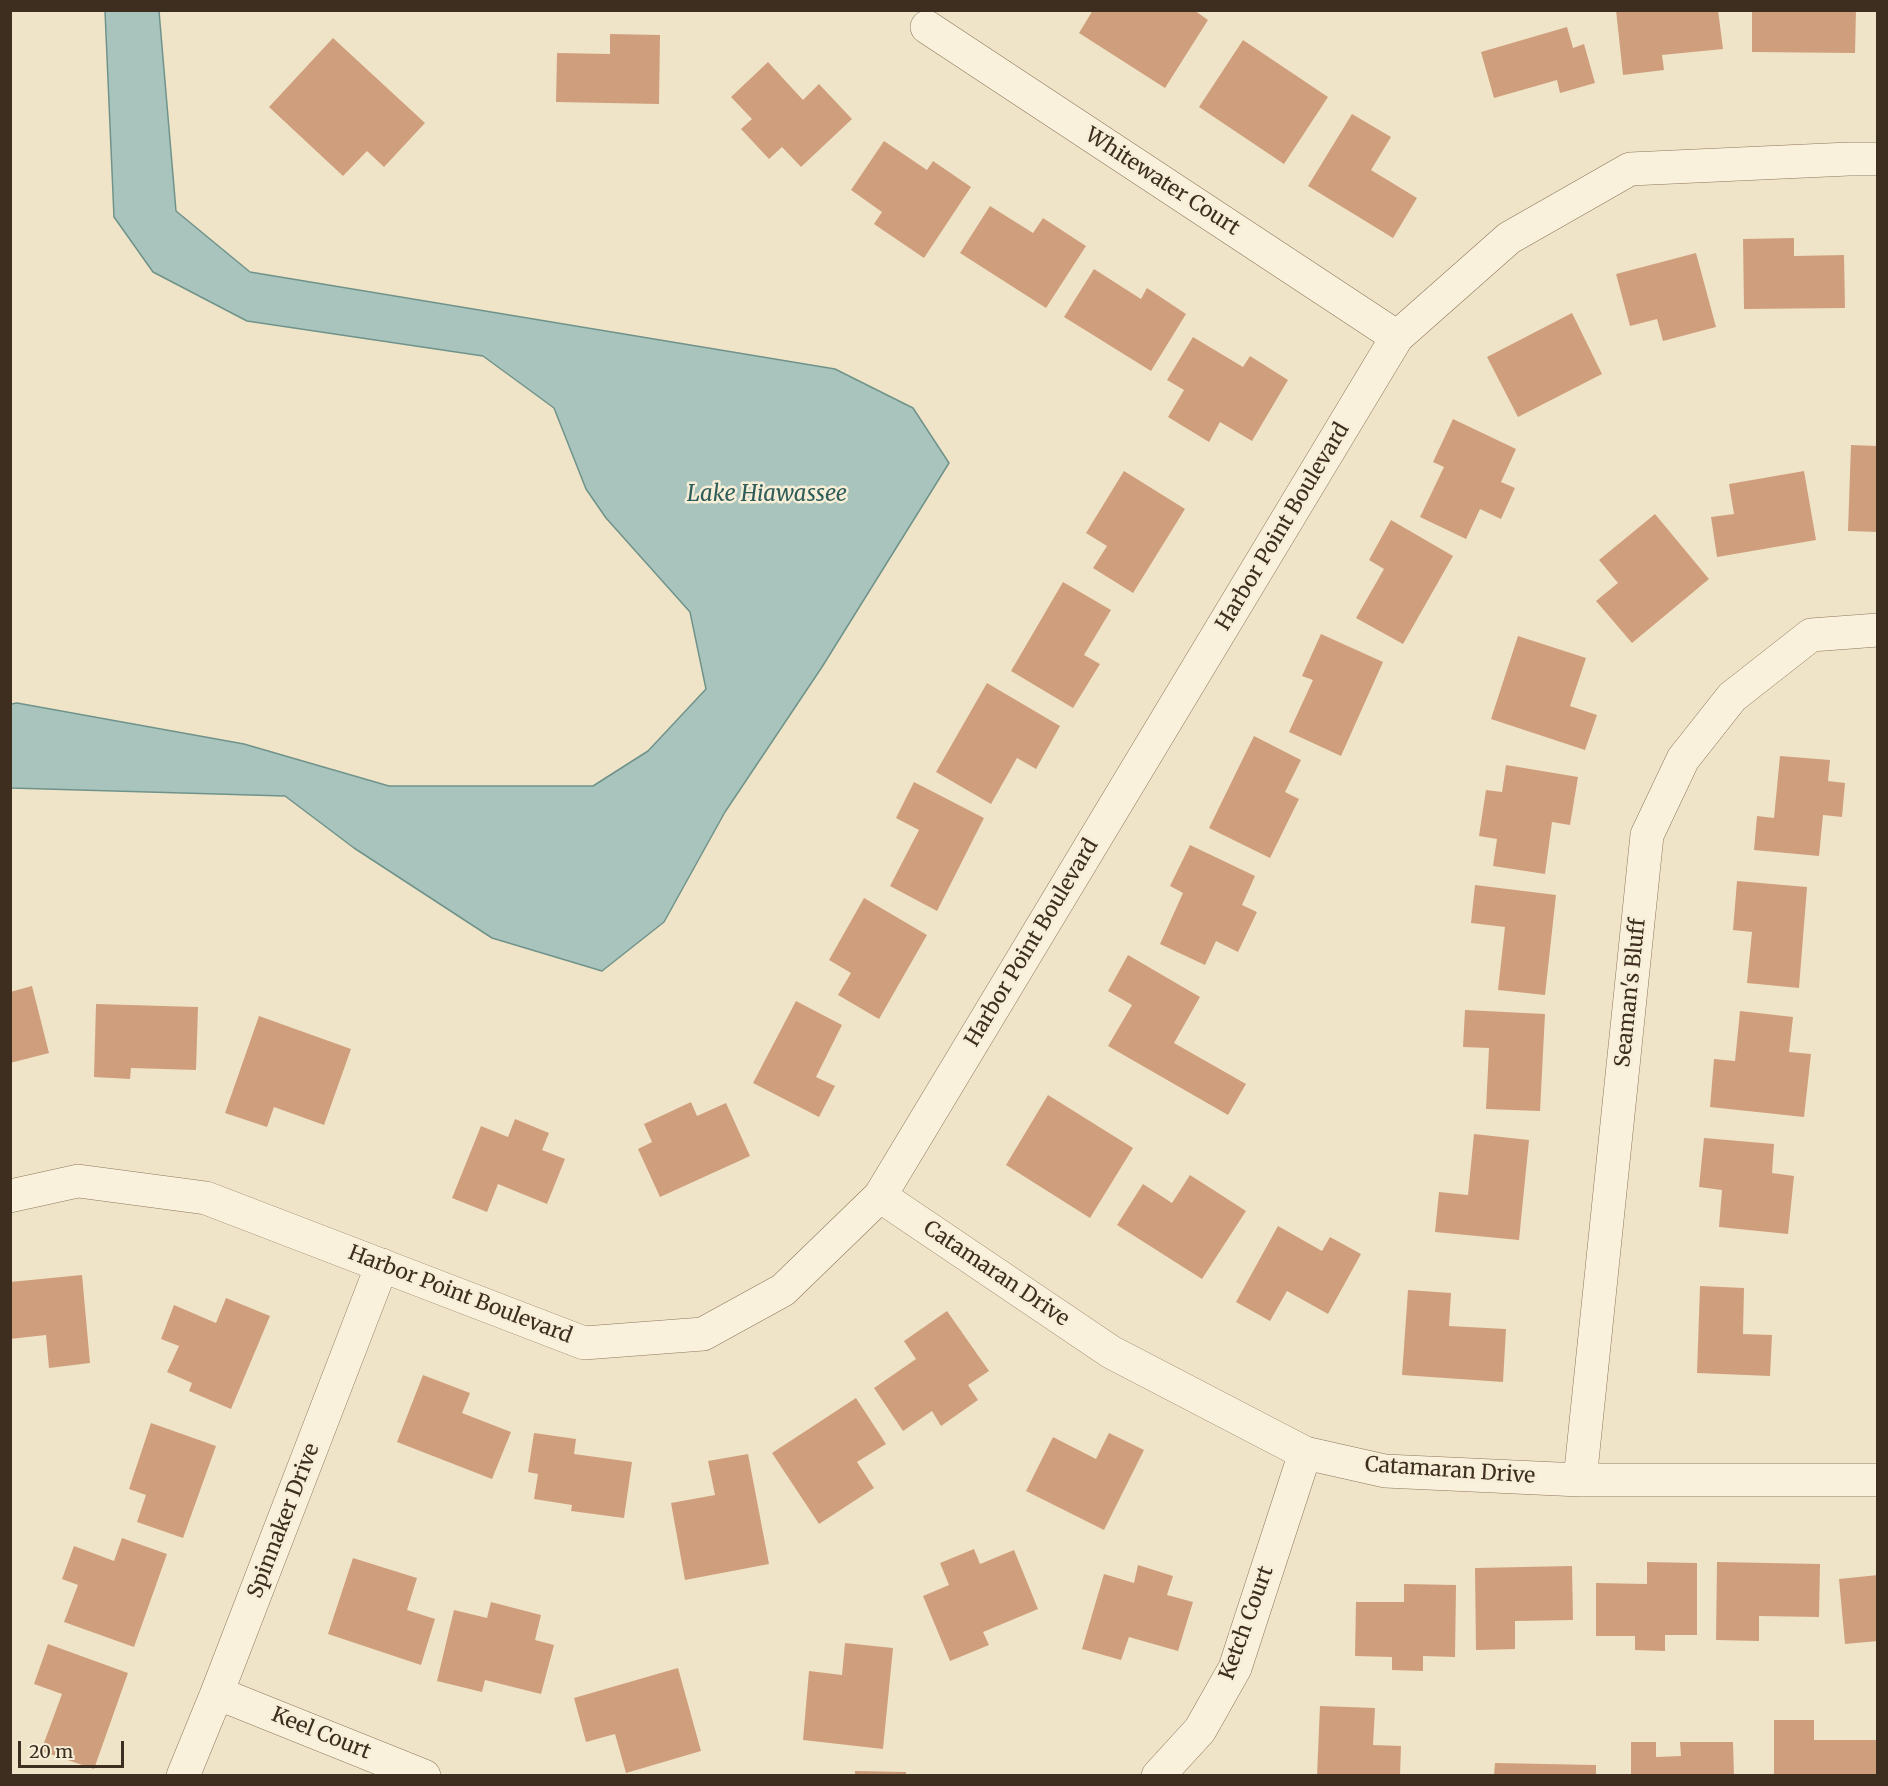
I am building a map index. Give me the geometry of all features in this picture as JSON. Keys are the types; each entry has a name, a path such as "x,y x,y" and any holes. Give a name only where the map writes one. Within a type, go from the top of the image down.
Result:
{"street":[{"name":"Whitewater Court","path":"927,27 1397,337"},
{"name":"Harbor Point Boulevard","path":"10,1196 78,1181 206,1198 584,1343 703,1334 783,1290 880,1196 1397,337 1509,238 1630,168 1878,159"},
{"name":"Seaman's Bluff","path":"1580,1480 1647,835 1683,759 1732,697 1812,635 1878,630"},
{"name":"Catamaran Drive","path":"880,1196 1111,1352 1305,1453 1385,1471 1580,1480 1878,1480"},
{"name":"Spinnaker Drive","path":"183,1776 382,1265"},
{"name":"Ketch Court","path":"1158,1776 1200,1730 1235,1668 1305,1453"},
{"name":"Keel Court","path":"217,1693 424,1776"}],"water":[{"name":"Lake Hiawassee","path":"105,11 159,11 176,211 250,272 835,369 913,408 949,463 822,667 725,812 664,922 602,971 492,938 354,848 285,796 11,788 11,704 17,703 244,744 389,786 593,786 648,751 706,689 690,612 606,518 586,489 554,408 483,356 247,321 153,272 114,217"}],"building":[{"path":"1093,10 1194,10 1208,20 1165,88 1079,33"},
{"path":"1616,10 1718,10 1723,49 1662,55 1664,70 1623,75"},
{"path":"1752,10 1856,10 1855,53 1752,52"},
{"path":"1567,27 1573,48 1584,44 1595,83 1560,93 1557,80 1494,98 1481,52"},
{"path":"610,34 660,35 659,104 556,102 557,53 610,54"},
{"path":"333,38 425,123 384,167 367,151 343,176 269,107"},
{"path":"1243,40 1328,97 1284,164 1199,107"},
{"path":"768,62 803,100 819,84 852,119 801,167 782,147 769,159 741,129 752,119 731,97"},
{"path":"1352,114 1391,137 1371,170 1417,198 1393,238 1308,186"},
{"path":"884,141 927,170 933,161 971,187 924,258 874,224 882,212 851,190"},
{"path":"990,206 1033,233 1043,218 1086,246 1046,308 960,253"},
{"path":"1794,238 1794,256 1844,255 1845,308 1744,309 1743,239"},
{"path":"1696,253 1716,327 1663,341 1657,319 1630,326 1616,274"},
{"path":"1094,269 1141,299 1147,288 1186,314 1151,371 1064,317"},
{"path":"1572,313 1602,374 1518,417 1487,357"},
{"path":"1193,337 1243,367 1250,356 1288,380 1252,441 1220,422 1209,442 1168,417 1184,390 1167,380"},
{"path":"1453,419 1516,449 1501,482 1515,488 1501,519 1480,509 1466,539 1420,517 1444,467 1433,462"},
{"path":"1851,445 1878,446 1878,532 1848,531"},
{"path":"1124,471 1185,509 1133,593 1093,568 1107,546 1086,533"},
{"path":"1804,471 1816,540 1717,557 1711,517 1734,514 1729,484"},
{"path":"1655,514 1709,579 1632,643 1596,601 1618,583 1599,560"},
{"path":"1391,520 1453,556 1403,644 1356,618 1384,569 1369,560"},
{"path":"1063,582 1111,610 1084,655 1100,664 1073,708 1011,671"},
{"path":"1321,634 1383,662 1341,756 1289,732 1313,680 1302,676"},
{"path":"1518,636 1586,658 1570,706 1597,715 1585,750 1491,719"},
{"path":"987,683 1060,726 1036,769 1017,758 991,804 936,772"},
{"path":"1254,736 1301,760 1285,792 1299,799 1270,858 1209,828"},
{"path":"1780,756 1830,760 1828,781 1845,783 1842,817 1823,815 1819,856 1754,850 1757,816 1774,818"},
{"path":"1506,765 1578,777 1570,825 1552,822 1545,874 1493,866 1497,839 1479,836 1486,790 1502,792"},
{"path":"914,782 984,818 937,911 890,886 919,830 896,818"},
{"path":"1190,845 1255,876 1242,905 1257,912 1238,952 1216,941 1205,965 1160,944 1183,893 1170,886"},
{"path":"1737,881 1807,887 1799,988 1747,983 1752,932 1733,930"},
{"path":"1475,885 1556,895 1545,995 1498,990 1505,927 1471,923"},
{"path":"864,898 927,935 879,1019 838,995 851,973 829,960"},
{"path":"1128,955 1200,997 1174,1043 1246,1084 1228,1115 1108,1046 1132,1005 1108,991"},
{"path":"32,986 49,1053 10,1063 10,992"},
{"path":"796,1001 842,1025 816,1077 835,1086 819,1117 753,1083"},
{"path":"96,1004 198,1007 196,1070 131,1068 130,1079 94,1077"},
{"path":"1465,1010 1545,1014 1540,1111 1486,1109 1489,1048 1463,1047"},
{"path":"1740,1011 1793,1017 1789,1052 1811,1054 1804,1117 1710,1107 1714,1059 1735,1061"},
{"path":"259,1016 351,1049 324,1125 274,1107 267,1127 225,1113"},
{"path":"1048,1095 1133,1148 1090,1218 1006,1165"},
{"path":"691,1102 697,1116 726,1103 750,1156 660,1197 638,1149 652,1142 644,1124"},
{"path":"515,1119 549,1133 542,1150 565,1159 547,1204 498,1184 487,1212 452,1198 481,1126 508,1137"},
{"path":"1474,1134 1529,1140 1519,1240 1435,1232 1439,1192 1468,1195"},
{"path":"1704,1138 1774,1144 1772,1173 1794,1176 1788,1234 1719,1227 1722,1190 1699,1187"},
{"path":"1190,1175 1246,1211 1202,1279 1117,1225 1143,1184 1172,1203"},
{"path":"1278,1226 1322,1251 1330,1237 1361,1254 1328,1314 1287,1291 1270,1321 1236,1302"},
{"path":"82,1275 90,1363 49,1368 46,1335 10,1339 10,1282"},
{"path":"1700,1286 1744,1288 1743,1334 1772,1335 1770,1376 1697,1373"},
{"path":"1408,1290 1451,1293 1449,1326 1506,1329 1503,1382 1402,1375"},
{"path":"226,1298 270,1316 231,1409 189,1391 192,1383 167,1372 179,1346 161,1339 174,1305 216,1323"},
{"path":"947,1311 989,1371 968,1385 978,1400 941,1426 932,1411 903,1431 874,1388 916,1359 904,1341"},
{"path":"423,1375 470,1393 462,1413 511,1432 492,1479 397,1442"},
{"path":"856,1398 886,1444 857,1462 874,1488 819,1524 772,1453"},
{"path":"151,1423 216,1446 183,1538 137,1522 146,1495 129,1489"},
{"path":"534,1433 576,1439 574,1454 632,1462 624,1518 571,1511 572,1505 534,1499 538,1474 528,1472"},
{"path":"1109,1433 1144,1450 1104,1530 1026,1491 1053,1437 1096,1459"},
{"path":"748,1454 769,1564 685,1580 671,1503 715,1495 708,1461"},
{"path":"122,1538 167,1554 134,1647 64,1622 78,1585 62,1579 74,1546 114,1561"},
{"path":"974,1549 980,1564 1014,1550 1038,1609 983,1632 989,1645 950,1661 923,1596 949,1585 940,1563"},
{"path":"353,1558 417,1578 407,1610 435,1619 421,1665 328,1634"},
{"path":"1647,1562 1697,1563 1697,1635 1665,1635 1665,1651 1635,1650 1635,1636 1596,1636 1596,1583 1647,1584"},
{"path":"1717,1562 1820,1564 1819,1617 1759,1616 1759,1641 1716,1640"},
{"path":"1138,1565 1173,1576 1167,1595 1193,1602 1178,1651 1129,1637 1121,1660 1082,1649 1104,1574 1134,1583"},
{"path":"1572,1566 1573,1620 1515,1621 1515,1649 1476,1650 1475,1568"},
{"path":"1878,1575 1878,1641 1845,1644 1839,1579"},
{"path":"1404,1584 1456,1585 1455,1657 1423,1656 1423,1671 1392,1670 1392,1657 1355,1656 1356,1602 1404,1602"},
{"path":"491,1602 541,1615 535,1640 554,1645 541,1694 485,1680 482,1692 437,1681 454,1610 487,1618"},
{"path":"845,1643 893,1648 883,1749 803,1740 809,1671 842,1675"},
{"path":"48,1644 128,1673 94,1769 41,1751 62,1694 34,1684"},
{"path":"678,1668 701,1751 626,1773 615,1734 586,1742 574,1698"},
{"path":"1320,1706 1375,1708 1373,1745 1401,1746 1400,1776 1317,1776"},
{"path":"1774,1720 1814,1720 1814,1740 1877,1740 1877,1776 1774,1776"},
{"path":"1631,1742 1656,1742 1656,1757 1681,1756 1680,1742 1733,1742 1734,1776 1631,1776"},
{"path":"1495,1763 1596,1765 1596,1776 1494,1776"},
{"path":"855,1771 906,1772 906,1776 855,1776"}]}
